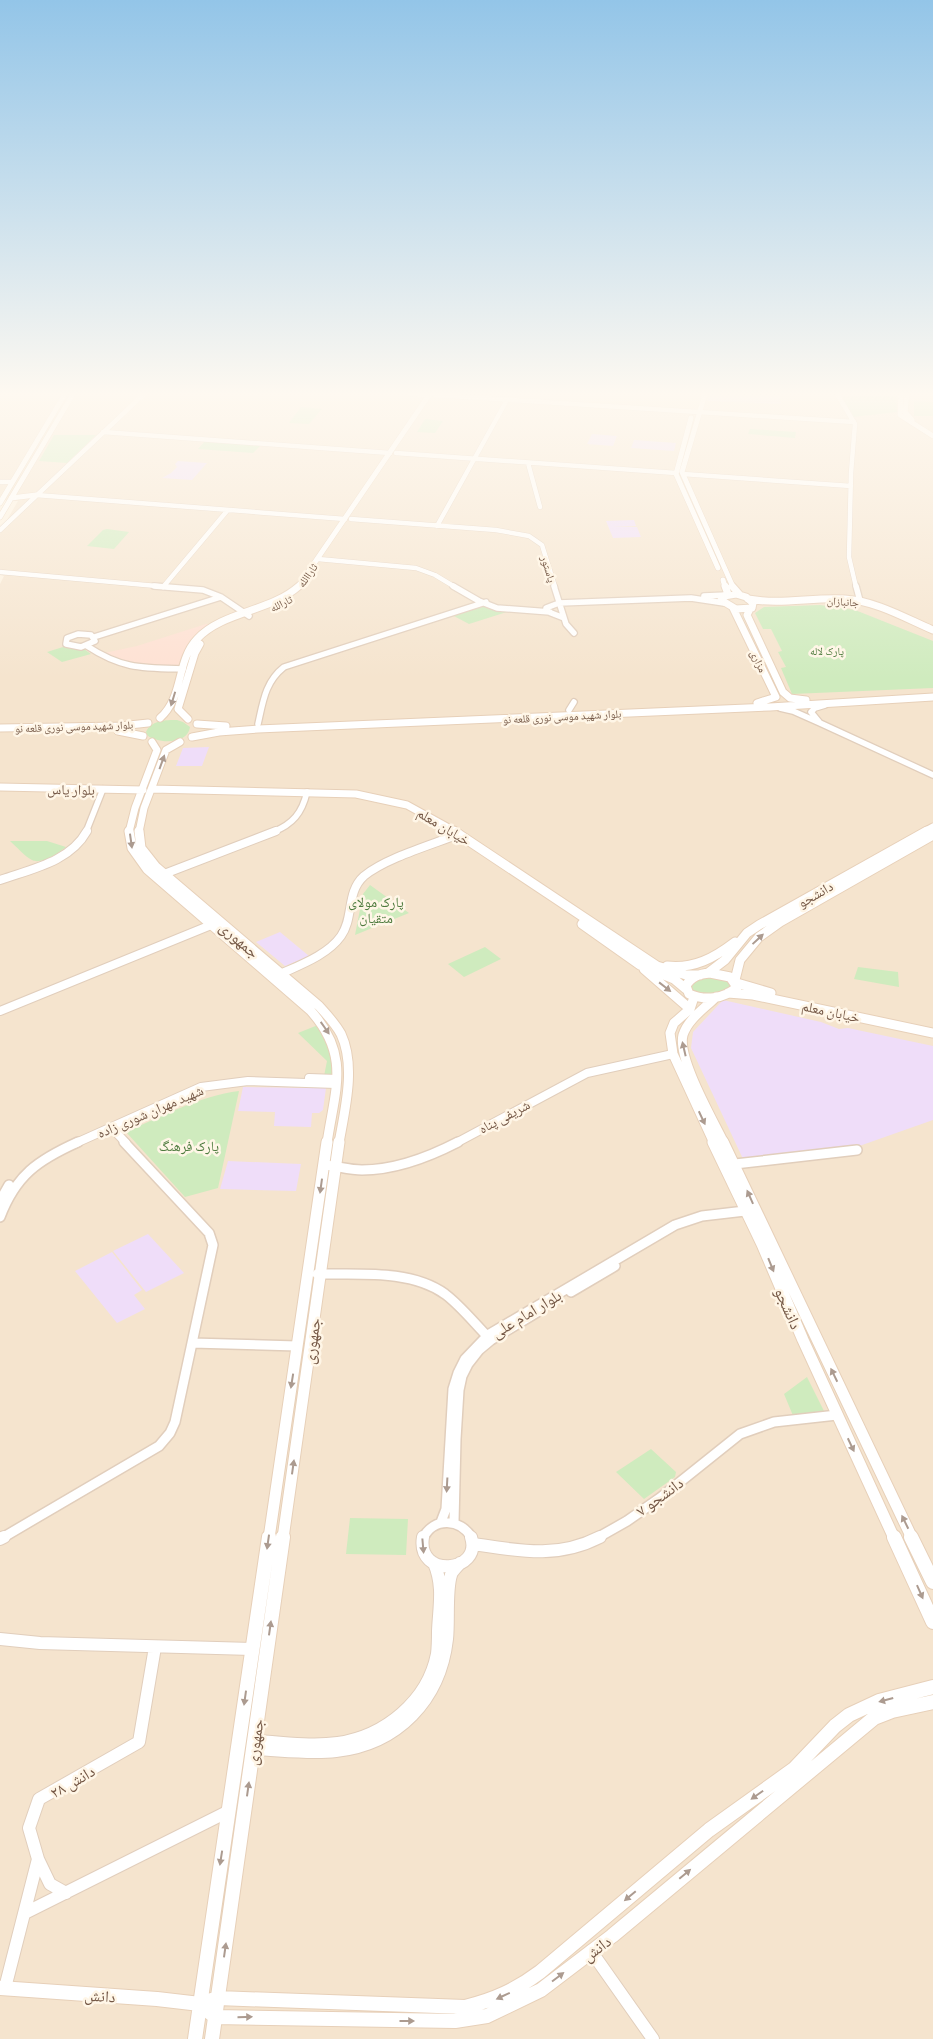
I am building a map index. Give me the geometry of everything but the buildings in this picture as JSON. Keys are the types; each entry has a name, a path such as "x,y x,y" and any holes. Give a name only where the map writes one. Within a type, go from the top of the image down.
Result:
{"main road":[{"path":"0,503 8,489"},
{"path":"17,489 22,493 36,495"},
{"path":"0,517 17,489"},
{"name":"ثارالله","path":"247,614 283,604 300,593 368,489"},
{"path":"685,489 727,594"},
{"path":"687,489 709,531 733,587 740,595"},
{"path":"11,498 36,495"},
{"path":"702,531 709,531"},
{"path":"733,608 724,603 721,598 727,594 740,595 754,605 747,615 786,696"},
{"name":"جانبازان","path":"748,599 762,602 842,599 860,601 933,630"},
{"name":"جانبازان","path":"733,608 742,610 826,603 850,604 866,608 933,635"},
{"name":"مزاری","path":"733,608 776,697"},
{"path":"148,723 142,730 143,736 152,742 165,744 180,742 192,737 198,730 196,724 178,709 188,653 199,637 222,623 247,614"},
{"path":"160,718 170,708 186,669"},
{"name":"بلوار شهید موسی نوری قلعه نو","path":"196,724 218,729 258,728 770,707 832,704 933,692"},
{"path":"757,703 786,696 806,700"},
{"name":"بلوار شهید موسی نوری قلعه نو","path":"192,737 218,729 258,724 903,696 933,697"},
{"path":"160,718 175,716 188,718"},
{"name":"بلوار شهید موسی نوری قلعه نو","path":"0,728 120,726 148,723 160,718"},
{"name":"بلوار شهید موسی نوری قلعه نو","path":"0,732 120,731 143,736"},
{"name":"جمهوری","path":"152,742 157,750 140,824 139,840 146,856 168,891 333,1021 343,1037 349,1058 342,1082 330,1166 320,1274 212,2039"},
{"name":"جمهوری","path":"147,791 166,750 180,742"},
{"name":"بلوار یاس","path":"0,787 147,791"},
{"name":"بلوار یاس","path":"0,791 67,790"},
{"name":"خیابان معلم","path":"147,791 306,794 354,797 386,803 416,813 456,836 644,962 674,979 690,993 706,999 728,993 782,998 933,1027"},
{"name":"دانشجو","path":"933,827 748,933 729,956 704,974 689,980 690,1009 674,1022 670,1033 673,1054 735,1164 806,1318 933,1582"},
{"name":"دانشجو","path":"736,981 740,960 759,937 780,922 933,836"},
{"name":"جمهوری","path":"160,876 276,976"},
{"path":"644,962 673,967 701,963 716,957 748,933"},
{"path":"729,956 740,960"},
{"path":"644,962 690,1009"},
{"name":"خیابان معلم","path":"644,962 686,975 726,975 736,981 782,998 933,1033"},
{"path":"728,993 736,989 736,981"},
{"name":"دانشجو","path":"716,996 682,1035 681,1045 696,1094 741,1213 762,1244 837,1415 933,1622"},
{"name":"جمهوری","path":"195,2039 308,1274 330,1166"},
{"path":"867,1480 878,1482 883,1475"},
{"path":"875,1496 881,1490 892,1494"},
{"path":"252,1649 267,1650"},
{"name":"دانش","path":"2,1988 157,1998 200,2004 218,1998 465,2007 496,2000 516,1990 733,1812 794,1770 834,1726 849,1715 880,1701 933,1687"},
{"name":"دانش","path":"215,2017 261,2016 370,2021 455,2021 487,2016 541,1990 592,1952 874,1718 892,1711 933,1702"},
{"path":"733,1812 744,1826"},
{"path":"200,2004 215,2017"},
{"path":"370,2021 372,2005"}],"street":[{"path":"0,530 42,489"},
{"path":"437,526 457,489"},
{"path":"535,489 540,507"},
{"path":"851,489 849,557 860,601"},
{"name":"پاستور","path":"36,495 509,531 526,535 542,545 566,624 574,633"},
{"path":"163,587 227,511"},
{"path":"324,559 422,570 485,602 511,611 548,610 564,618"},
{"path":"0,573 203,590 247,614"},
{"path":"548,610 559,601 727,594"},
{"path":"94,637 95,641 87,646 69,646 65,640 78,634 94,637 219,598"},
{"path":"667,598 702,599 724,603"},
{"path":"258,724 268,683 275,673 284,667 485,602"},
{"path":"87,646 104,658 122,666 186,669"},
{"path":"569,710 574,702"},
{"path":"820,723 811,712 821,705 832,704"},
{"path":"770,707 787,709 933,775"},
{"path":"0,879 63,856 82,840 100,791"},
{"path":"160,876 293,822 302,810 306,794"},
{"path":"276,976 285,974 325,956 340,944 350,932 357,892 361,884 374,872 456,836"},
{"path":"276,976 322,953 336,943 345,931 351,898 357,883 371,871 456,836"},
{"path":"0,1011 211,924"},
{"name":"شریفی پناه","path":"330,1166 365,1170 417,1161 442,1150 587,1073 673,1054"},
{"name":"شهید مهران شوری زاده","path":"0,1201 13,1179 34,1160 198,1084 216,1079 246,1077 342,1082"},
{"name":"شهید مهران شوری زاده","path":"0,1217 10,1192 26,1171 62,1147 201,1087 248,1081 342,1082"},
{"path":"0,1538 125,1469 158,1446 170,1433 175,1422 213,1245 209,1233 112,1127"},
{"path":"735,1164 857,1150"},
{"name":"بلوار امام علی","path":"441,1522 446,1509 453,1391 456,1375 468,1354 489,1337 679,1228 704,1220 741,1213"},
{"path":"308,1274 407,1278 433,1287 445,1294 489,1337"},
{"name":"بلوار امام علی","path":"454,1522 459,1390 468,1364 489,1337"},
{"path":"192,1343 297,1346"},
{"name":"دانشجو ۷","path":"474,1544 527,1552 562,1551 590,1542 613,1529 674,1486 723,1445 742,1433 771,1424 837,1415"},
{"path":"254,1745 323,1752 361,1747 396,1729 412,1717 424,1703 440,1673 444,1658 451,1574 470,1555 474,1544 473,1538 466,1528 454,1522 441,1522 429,1528 421,1544 424,1555 434,1563 447,1566 460,1563"},
{"path":"254,1745 324,1744 359,1739 392,1722 406,1711 417,1699 426,1684 436,1657 442,1582 434,1563"},
{"path":"0,1639 35,1643 252,1649"},
{"name":"دانش ۲۸","path":"2,1988 25,1913 38,1858 29,1828 39,1799 139,1742 155,1647"},
{"path":"25,1913 229,1811"},
{"path":"38,1858 49,1885 66,1893"},
{"path":"592,1952 653,2039"}],"shaded area":[{"path":"0,489 933,489 933,2039 0,2039 0,584 4,576 0,575 0,532 18,501 0,500"},
{"path":"634,520 636,526 612,527 637,527 641,537 613,538 606,521"},
{"path":"206,624 213,626 191,643 178,666 130,665 104,653 137,646"},
{"path":"209,747 202,766 176,766 183,748"},
{"path":"280,932 309,956 285,966 256,942"},
{"path":"723,1000 821,1022 839,1029 848,1028 933,1046 933,1120 848,1150 744,1161 691,1048 693,1032"},
{"path":"243,1087 326,1088 323,1110 319,1113 312,1113 311,1127 274,1126 275,1112 238,1111"},
{"path":"228,1161 301,1164 296,1191 220,1189"},
{"path":"148,1234 184,1273 146,1292 113,1251"},
{"path":"112,1252 142,1290 134,1295 145,1309 117,1323 75,1271"}],"green space":[{"path":"103,530 129,532 114,549 87,546"},
{"path":"481,605 510,611 469,624 452,615"},
{"name":"پارک لاله","path":"820,605 855,610 933,641 933,688 792,694 781,668 786,667 778,652 782,651 771,629 763,629 755,613 764,607"},
{"path":"63,647 84,649 91,654 62,662 47,652"},
{"path":"177,720 190,727 188,733 178,740 164,741 147,735 148,728 155,723"},
{"path":"10,841 47,841 66,847 50,858 36,861 26,856"},
{"name":"پارک مولای متقیان","path":"370,885 409,913 355,935 363,894"},
{"path":"485,947 501,959 464,977 448,964"},
{"path":"858,967 898,972 899,987 854,979"},
{"path":"720,975 733,984 731,989 709,996 694,994 691,985 697,979"},
{"path":"318,1025 333,1056 333,1075 324,1076 327,1061 298,1033"},
{"name":"پارک فرهنگ","path":"239,1091 218,1188 185,1197 126,1132 196,1102"},
{"path":"807,1377 825,1413 794,1418 784,1394"},
{"path":"651,1449 676,1472 675,1477 644,1499 616,1472"},
{"path":"350,1518 408,1519 406,1555 346,1554"}]}
